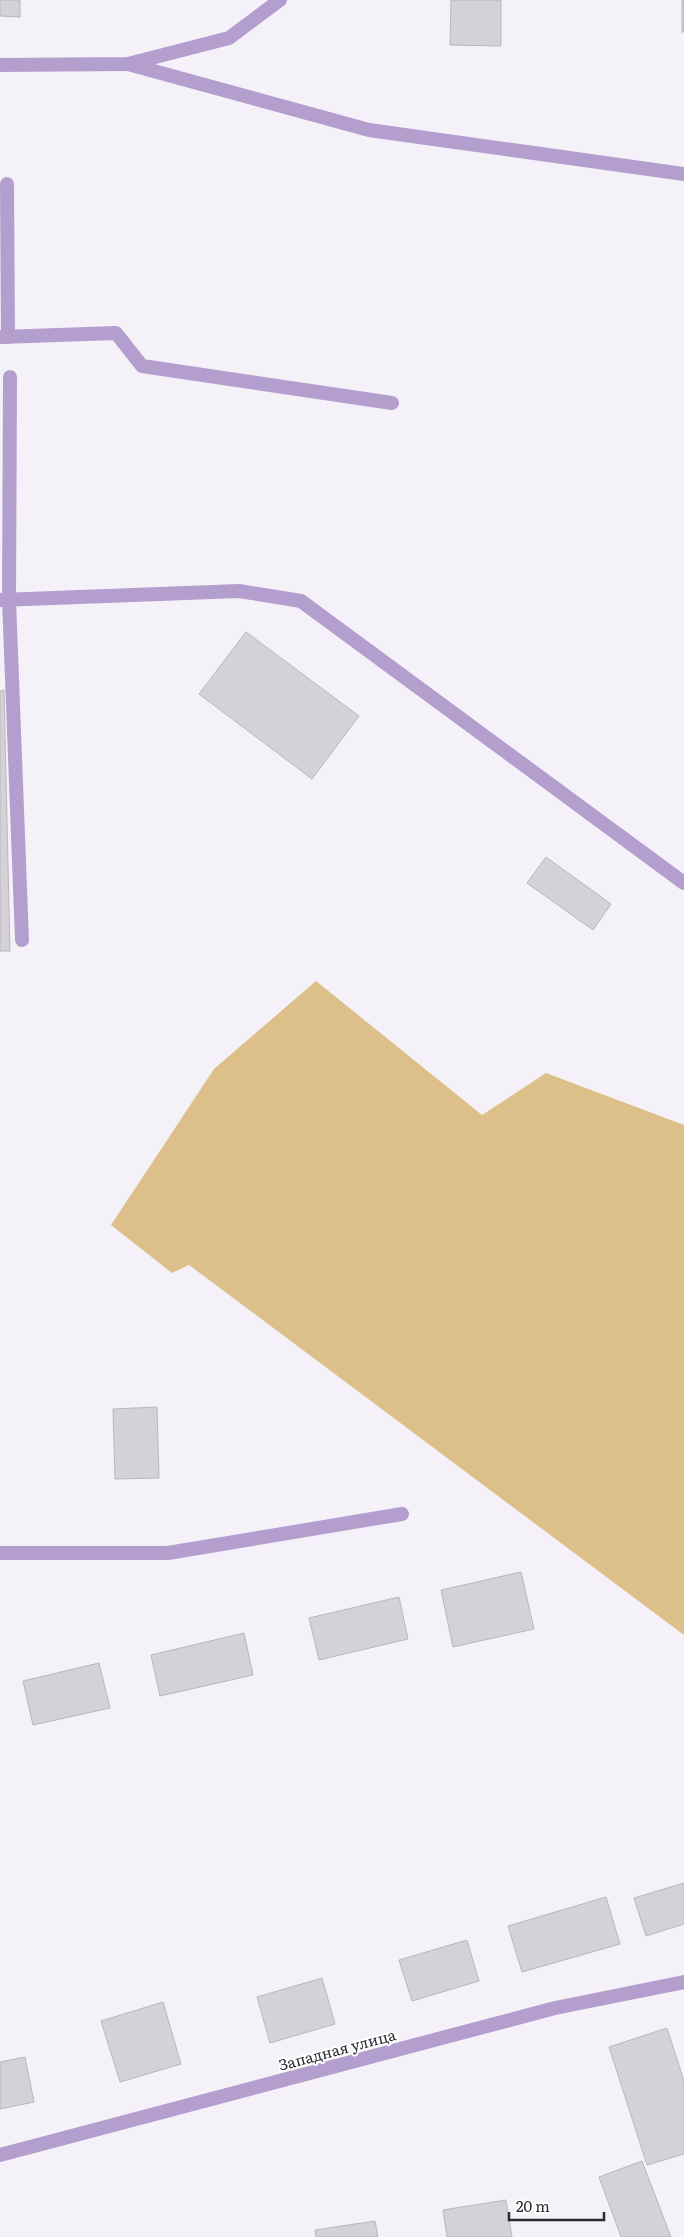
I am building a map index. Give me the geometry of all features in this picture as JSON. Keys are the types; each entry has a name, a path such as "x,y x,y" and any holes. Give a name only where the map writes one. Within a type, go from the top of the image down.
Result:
{"street":[{"path":"0,65 128,64 229,38 280,0"},
{"path":"128,64 369,130 684,174"},
{"path":"7,184 4,337 116,333 142,366 392,403"},
{"path":"10,377 4,600 22,940"},
{"path":"4,600 239,591 301,601 684,883"},
{"path":"0,1553 168,1553 402,1514"},
{"name":"Западная улица","path":"0,2155 555,2008 684,1982"}],"shaded area":[{"path":"316,981 482,1115 546,1073 684,1125 684,1635 189,1265 172,1273 111,1225 214,1069"}],"building":[{"path":"0,0 20,0 20,17 0,16"},
{"path":"451,0 501,0 501,46 450,45"},
{"path":"682,0 684,0 684,32 682,32"},
{"path":"246,632 359,716 312,779 199,694"},
{"path":"4,690 10,951 0,951 0,691"},
{"path":"546,857 611,904 593,930 527,883"},
{"path":"157,1407 159,1478 115,1479 113,1409"},
{"path":"521,1572 534,1629 453,1647 441,1590"},
{"path":"399,1597 408,1639 319,1660 309,1618"},
{"path":"244,1633 253,1675 160,1696 151,1655"},
{"path":"99,1663 110,1708 33,1725 23,1681"},
{"path":"684,1883 684,1924 646,1936 634,1898"},
{"path":"606,1897 620,1944 522,1972 508,1926"},
{"path":"467,1940 479,1981 412,2001 399,1960"},
{"path":"322,1978 335,2024 270,2043 257,1997"},
{"path":"163,2002 181,2064 120,2082 101,2021"},
{"path":"667,2028 684,2081 684,2154 647,2165 609,2047"},
{"path":"25,2057 34,2102 0,2109 0,2062"},
{"path":"642,2161 671,2237 621,2237 599,2177"},
{"path":"506,2200 512,2237 447,2237 443,2210"},
{"path":"375,2221 378,2237 316,2237 315,2230"}]}
